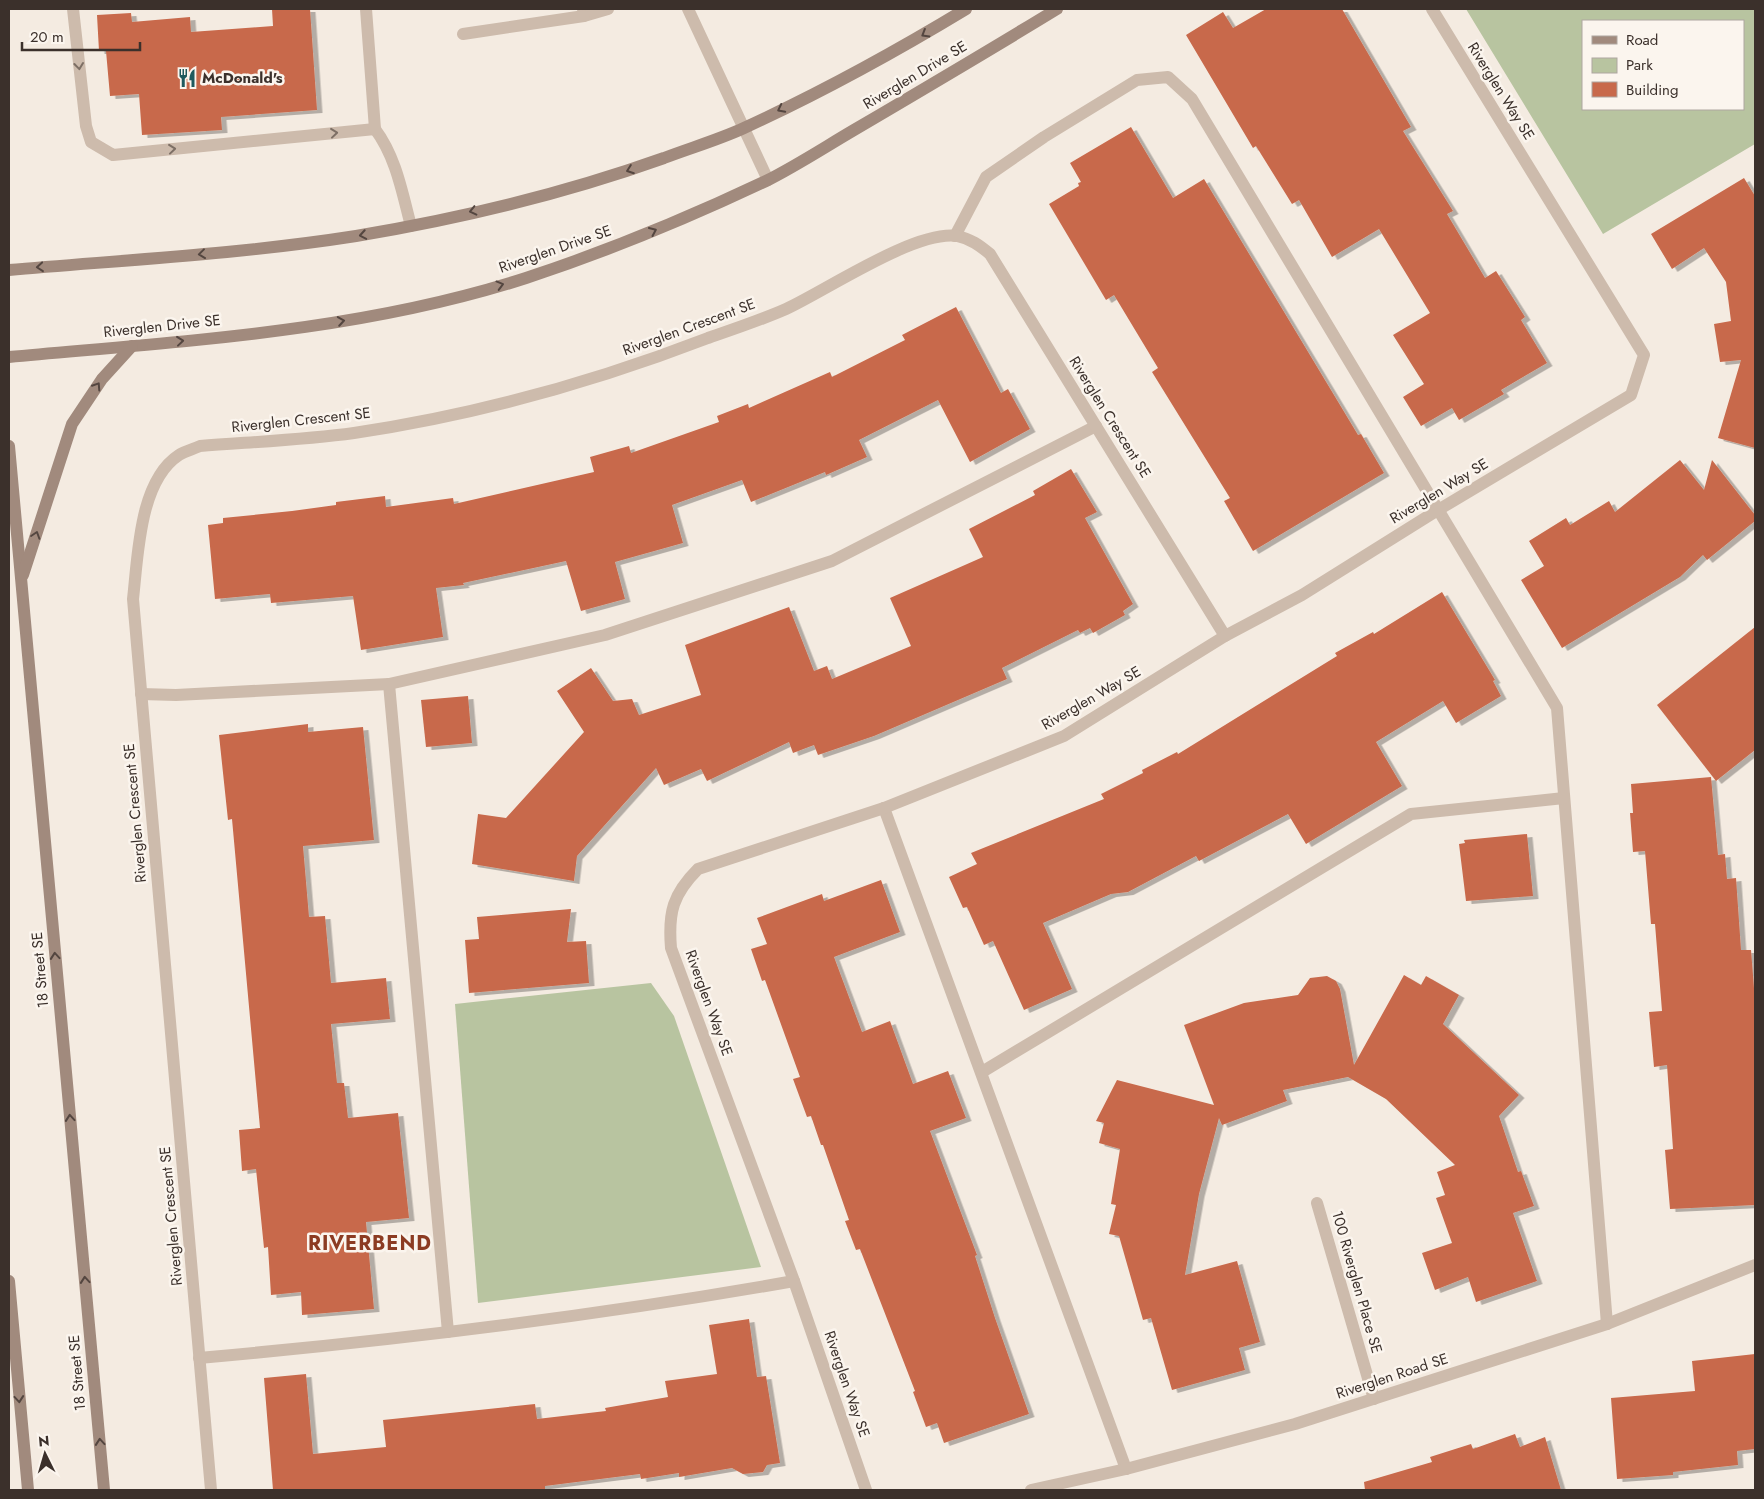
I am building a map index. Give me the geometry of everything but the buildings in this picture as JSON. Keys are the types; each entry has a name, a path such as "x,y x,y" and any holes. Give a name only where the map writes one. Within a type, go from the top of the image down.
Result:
{"street":[{"path":"73,9 86,126 91,142 113,155 375,128"},
{"path":"366,9 375,128 386,144 397,172 411,226"},
{"path":"462,34 608,9"},
{"path":"688,9 768,180"},
{"name":"Riverglen Drive SE","path":"9,270 190,255 353,236 411,226 616,176 743,129 903,47 966,9"},
{"name":"Riverglen Drive SE","path":"9,357 282,331 362,318 453,298 524,278 636,238 768,180 1057,9"},
{"name":"Riverglen Way SE","path":"866,1490 794,1281 671,948 670,928 673,904 682,884 698,869 884,808 1064,736 1225,636 1302,595 1438,510 1631,395 1644,355 1432,9"},
{"path":"955,236 986,177 1044,137 1137,80 1168,77 1192,99 1557,708 1607,1324"},
{"name":"Riverglen Crescent SE","path":"211,1490 133,599 148,495 165,469 178,455 200,446 353,433 455,415 562,389 675,351 786,309 902,249 929,239 955,236 973,240 990,254 1225,636"},
{"path":"21,582 72,424 102,378 132,346"},
{"path":"141,694 176,696 389,684 605,635 832,561 1096,426"},
{"name":"18 Street SE","path":"9,446 104,1490"},
{"path":"389,684 448,1332"},
{"path":"982,1072 1411,814 1564,798"},
{"path":"884,808 1126,1469"},
{"name":"100 Riverglen Place SE","path":"1317,1203 1374,1399"},
{"name":"Riverglen Road SE","path":"1031,1490 1126,1469 1295,1424 1607,1324 1755,1265"},
{"path":"9,1281 28,1490"},
{"path":"199,1358 448,1332 677,1302 794,1281"}],"green space":[{"path":"1466,9 1755,9 1755,144 1603,234"},
{"path":"651,983 674,1016 761,1267 478,1303 455,1004"}],"place":[{"name":"McDonald's","path":"187,78"}],"district":[{"name":"RIVERBEND","path":"370,1243"}]}
